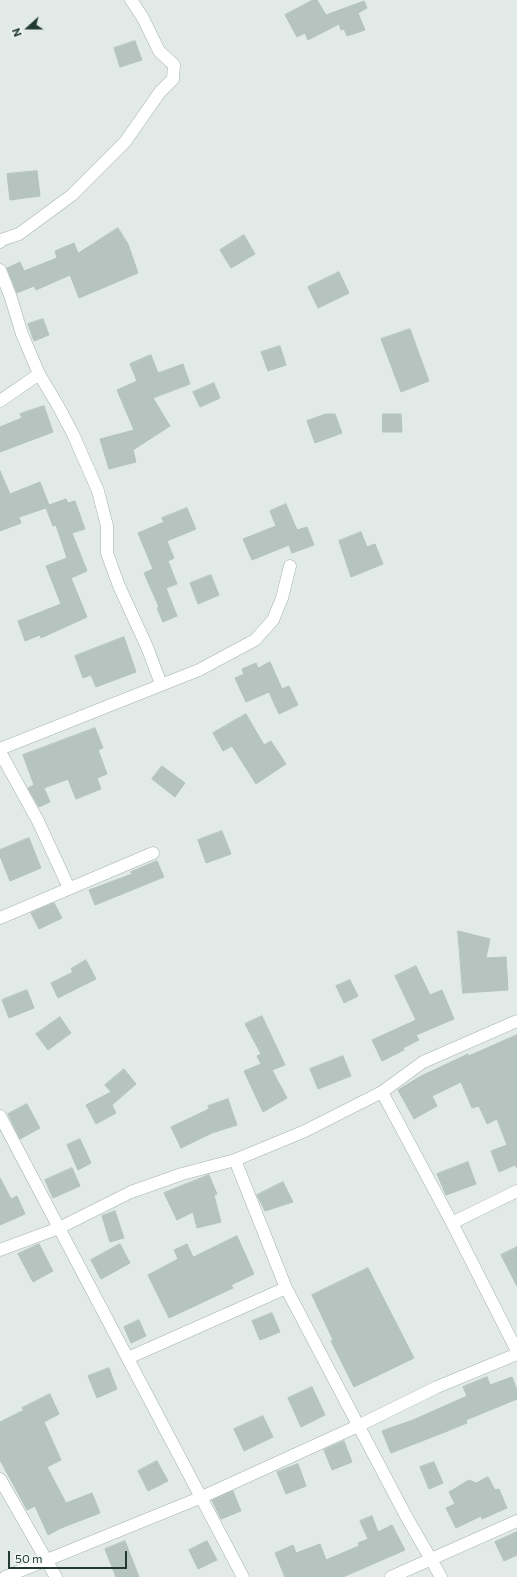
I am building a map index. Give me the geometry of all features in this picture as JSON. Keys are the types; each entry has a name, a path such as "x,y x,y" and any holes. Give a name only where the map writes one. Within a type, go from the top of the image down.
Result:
{"street":[{"path":"0,241 19,234 72,195 126,142 160,92 173,79 174,65 159,51 143,18 131,0"},
{"path":"0,270 10,295 22,334 39,374 73,434 98,491 108,526 107,553 119,586 147,647 161,684"},
{"path":"0,401 39,374"},
{"path":"69,888 38,821 0,751 138,695 161,684 199,670 255,640 273,620 282,598 290,566"},
{"path":"0,918 153,853"},
{"path":"0,1250 59,1228 131,1192 182,1174 235,1160 305,1131 382,1092 423,1062 517,1021"},
{"path":"5,1577 46,1559 202,1497 360,1425 437,1387 517,1353 452,1223 382,1092"},
{"path":"0,1116 243,1577"},
{"path":"235,1160 286,1288 360,1425 406,1516 441,1577"},
{"path":"452,1223 517,1191"},
{"path":"128,1358 286,1288"},
{"path":"0,1479 56,1577"},
{"path":"391,1577 517,1521"}],"building":[{"path":"313,0 317,0 326,15 364,1 367,8 358,13 365,30 347,36 344,29 341,30 339,24 308,40 305,33 297,37 285,15"},
{"path":"135,41 142,60 120,67 114,48"},
{"path":"37,171 40,196 10,200 7,174"},
{"path":"118,228 128,244 138,273 79,298 70,275 36,290 34,286 17,293 7,268 20,262 24,271 57,258 55,251 74,243 78,253"},
{"path":"244,235 255,254 231,268 220,250"},
{"path":"339,272 349,293 318,308 308,287"},
{"path":"43,319 49,335 34,341 28,324"},
{"path":"410,329 429,381 401,392 381,339"},
{"path":"280,346 286,365 268,371 261,352"},
{"path":"151,355 158,373 183,364 190,384 153,398 170,426 133,450 136,462 109,469 100,439 134,430 117,390 137,381 130,364"},
{"path":"214,383 220,398 200,407 193,392"},
{"path":"44,406 53,432 0,452 0,427 22,418 20,414"},
{"path":"326,414 335,414 342,433 315,443 307,421"},
{"path":"383,414 401,414 402,432 383,432"},
{"path":"0,471 10,494 40,482 49,505 66,499 68,503 75,501 85,529 72,533 87,571 71,578 87,617 41,638 40,635 25,641 18,621 61,604 46,566 67,558 56,525 53,526 46,508 19,517 21,523 0,531"},
{"path":"286,504 297,530 307,527 314,545 292,553 289,545 252,560 243,539 276,526 270,511"},
{"path":"187,508 196,529 167,541 174,558 168,561 177,584 166,588 177,616 163,622 157,608 159,607 144,573 153,569 138,533 164,522 162,518"},
{"path":"361,532 367,547 375,544 383,564 351,577 339,541"},
{"path":"211,575 219,595 198,604 190,583"},
{"path":"124,637 136,672 96,687 91,675 83,678 75,656"},
{"path":"270,662 282,689 289,686 298,705 279,714 269,692 246,702 235,678 244,674 242,669 256,663 258,668"},
{"path":"246,714 264,745 271,741 286,764 256,784 232,746 223,751 213,733"},
{"path":"95,728 103,748 98,750 107,774 97,778 101,789 76,799 68,779 44,788 50,802 39,807 28,788 34,785 23,755"},
{"path":"162,766 185,783 175,797 152,779"},
{"path":"222,831 231,854 206,863 198,840"},
{"path":"29,838 41,868 10,881 0,856 0,850"},
{"path":"157,861 164,877 95,905 89,890 132,874 131,872"},
{"path":"54,903 62,918 39,929 31,913"},
{"path":"458,931 490,939 486,958 506,957 508,990 463,993"},
{"path":"86,960 96,979 58,998 51,983 73,972 71,969"},
{"path":"416,966 430,995 442,990 454,1019 416,1035 419,1040 403,1048 404,1050 382,1061 372,1040 416,1020 395,976"},
{"path":"350,980 358,996 344,1003 336,986"},
{"path":"27,990 34,1008 9,1018 2,1000"},
{"path":"262,1016 285,1065 272,1070 287,1098 263,1112 244,1071 261,1064 257,1056 261,1054 245,1024"},
{"path":"60,1017 71,1033 48,1050 36,1034"},
{"path":"517,1035 517,1168 515,1165 499,1172 491,1151 507,1145 497,1119 487,1124 479,1106 472,1108 461,1082 432,1096 437,1106 414,1119 398,1090 421,1076 468,1054 468,1056"},
{"path":"343,1056 351,1076 318,1089 310,1069"},
{"path":"124,1069 136,1084 112,1105 116,1113 96,1124 86,1105 111,1092 105,1085"},
{"path":"228,1099 237,1125 212,1133 181,1148 171,1127 209,1109 208,1106"},
{"path":"27,1104 40,1128 20,1139 8,1114"},
{"path":"80,1139 91,1163 78,1170 67,1145"},
{"path":"468,1162 476,1184 446,1195 437,1174"},
{"path":"72,1168 80,1186 53,1198 45,1180"},
{"path":"209,1175 217,1194 214,1195 221,1222 197,1228 193,1212 177,1220 164,1193"},
{"path":"0,1178 11,1199 17,1196 25,1214 0,1225"},
{"path":"283,1182 293,1202 265,1211 257,1195"},
{"path":"115,1211 124,1238 110,1242 102,1216"},
{"path":"237,1236 254,1274 231,1285 233,1288 169,1318 148,1275 178,1259 174,1250 187,1244 193,1257"},
{"path":"39,1244 53,1271 33,1282 18,1254"},
{"path":"120,1244 130,1263 101,1279 91,1260"},
{"path":"517,1247 517,1286 501,1255"},
{"path":"368,1268 414,1358 354,1387 331,1341 333,1340 312,1295"},
{"path":"272,1313 280,1332 260,1340 252,1321"},
{"path":"139,1320 146,1336 131,1343 124,1327"},
{"path":"109,1368 117,1389 97,1398 88,1376"},
{"path":"487,1377 490,1385 512,1377 517,1390 517,1399 466,1420 467,1423 391,1453 382,1431 413,1420 467,1396 463,1387"},
{"path":"312,1387 325,1415 301,1427 288,1398"},
{"path":"50,1394 59,1414 44,1422 61,1460 47,1467 66,1503 92,1493 100,1513 61,1528 48,1535 35,1506 27,1510 0,1460 0,1422 24,1410 22,1408"},
{"path":"263,1416 273,1437 244,1451 234,1429"},
{"path":"344,1441 352,1462 332,1470 324,1450"},
{"path":"157,1461 168,1481 148,1491 138,1471"},
{"path":"434,1462 443,1483 429,1489 420,1467"},
{"path":"298,1464 306,1486 286,1494 277,1472"},
{"path":"488,1477 495,1490 499,1489 507,1508 482,1519 481,1516 456,1528 446,1508 455,1504 449,1492 469,1480 476,1483"},
{"path":"233,1491 241,1511 221,1519 212,1500"},
{"path":"372,1516 378,1532 392,1525 405,1550 343,1577 285,1577 275,1553 293,1545 296,1553 320,1544 326,1560 359,1546 358,1543 368,1539 360,1521"},
{"path":"517,1532 517,1555 504,1561 495,1542"},
{"path":"125,1541 139,1577 116,1577 105,1549"},
{"path":"207,1541 217,1560 198,1569 189,1550"}]}
